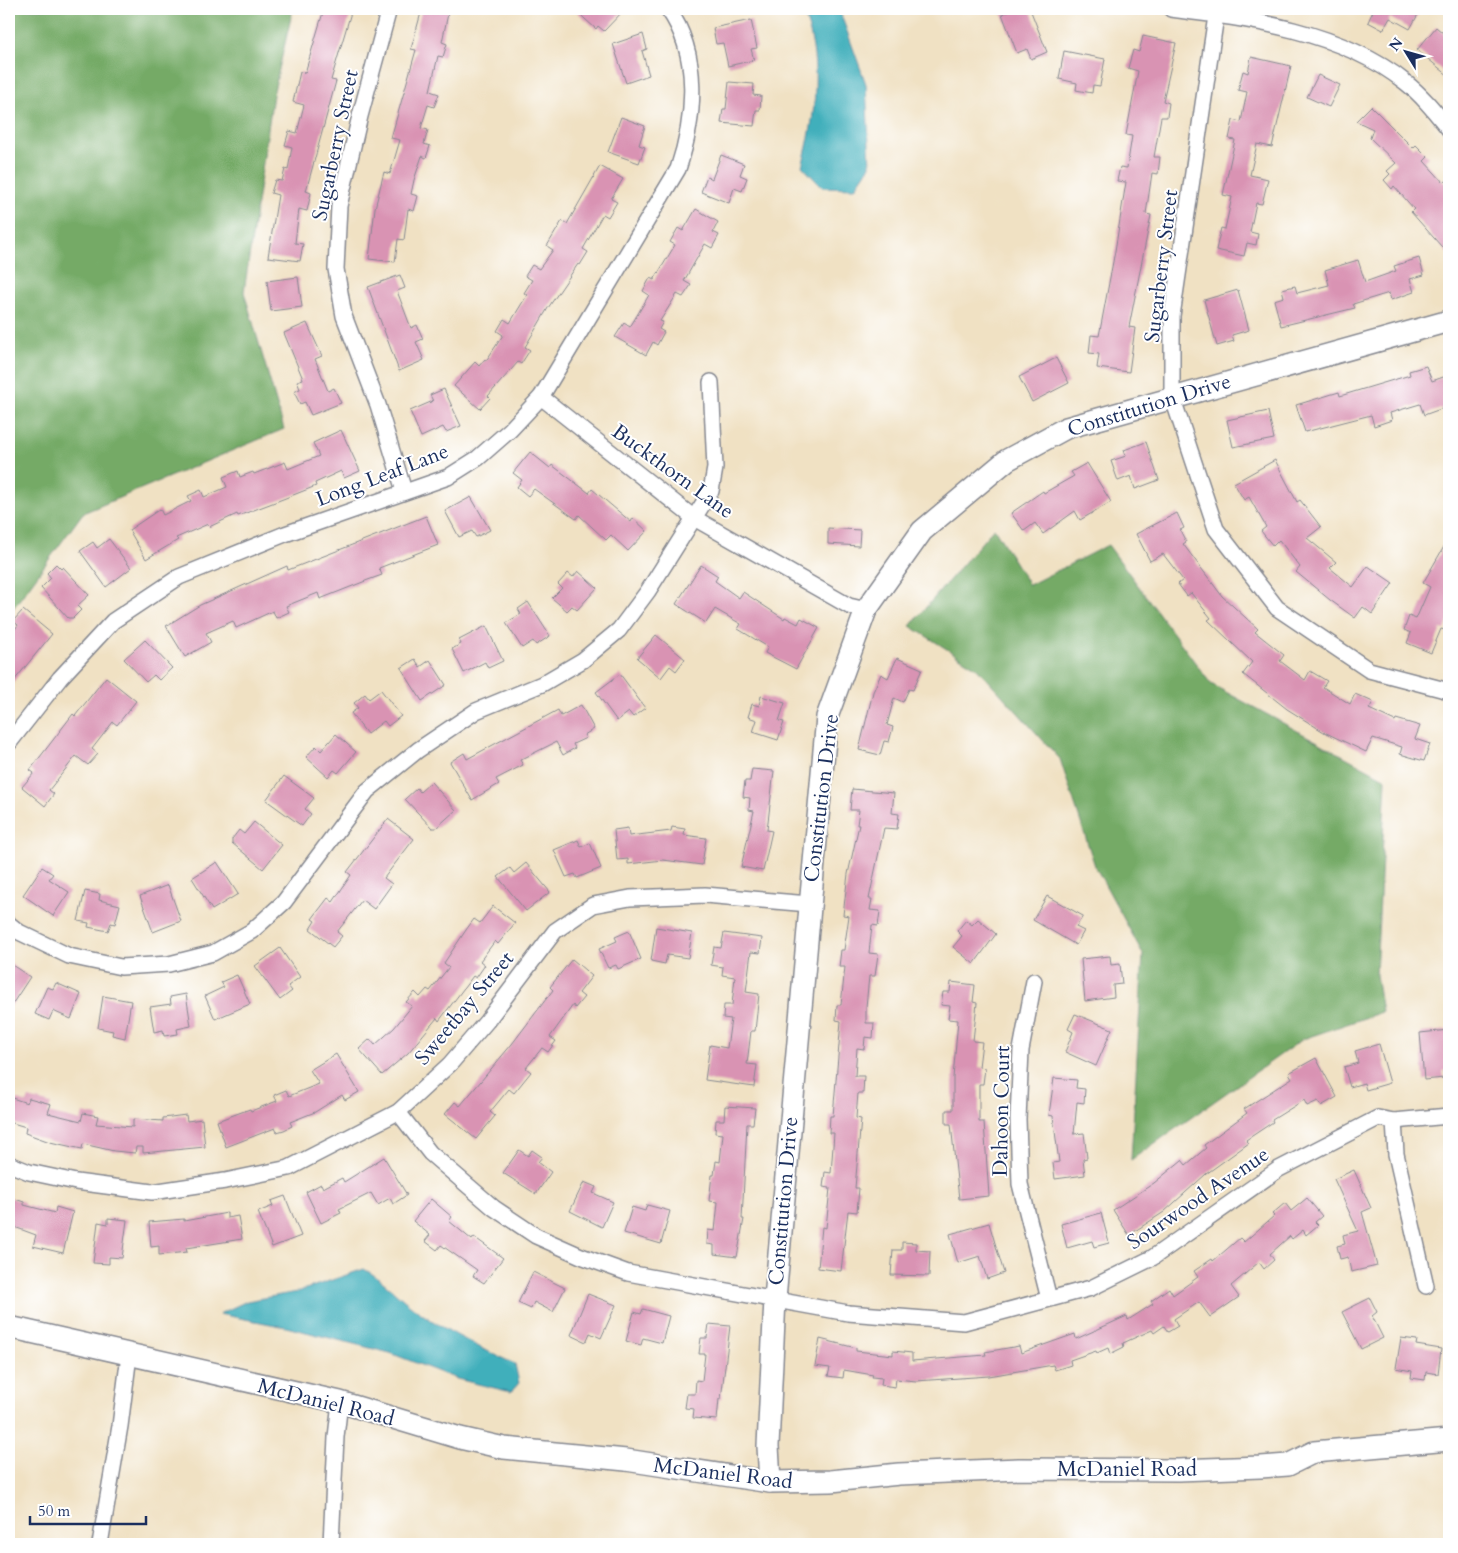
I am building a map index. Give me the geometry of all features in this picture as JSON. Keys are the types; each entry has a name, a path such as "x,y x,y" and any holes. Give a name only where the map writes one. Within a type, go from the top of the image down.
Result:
{"street":[{"name":"Sugarberry Street","path":"389,9 360,116 340,206 336,269 344,316 378,405 404,491"},
{"name":"Long Leaf Lane","path":"9,743 60,678 113,621 179,577 285,534 448,477 478,458 510,430 541,397 678,169 688,141 692,109 691,78 685,45 668,9"},
{"path":"1171,9 1217,12 1313,36 1354,49 1406,82 1449,129"},
{"name":"Sugarberry Street","path":"1217,12 1172,316 1172,396 1216,528 1277,608 1370,670 1449,691"},
{"name":"Constitution Drive","path":"770,1482 768,1446 775,1299 827,717 866,610 922,531 1007,460 1066,428 1172,396 1449,321"},
{"path":"9,924 19,932 69,956 121,967 169,964 213,953 252,931 284,902 367,791 418,750 476,711 542,684 583,660 619,630 648,591 711,491 715,468 711,382"},
{"name":"Buckthorn Lane","path":"541,397 694,518 849,606 866,610"},
{"name":"Sweetbay Street","path":"9,1164 29,1172 76,1182 152,1192 225,1181 289,1168 398,1112 450,1064 487,1021 555,930 594,905 630,898 705,896 809,904"},
{"name":"Dahoon Court","path":"1034,981 1021,1050 1018,1119 1020,1184 1049,1299"},
{"name":"Sourwood Avenue","path":"398,1112 430,1153 494,1208 536,1236 628,1273 848,1313 964,1322 1091,1288 1152,1258 1279,1169 1378,1118 1394,1120 1449,1116"},
{"path":"1394,1120 1396,1154 1426,1286"},
{"name":"McDaniel Road","path":"9,1327 340,1402 460,1438 504,1448 626,1460 770,1482 831,1481 899,1474 1019,1469 1178,1470 1261,1467 1288,1465 1314,1452 1449,1440"},
{"path":"100,1544 120,1426 128,1355"},
{"path":"331,1544 336,1437 340,1402"}],"green space":[{"path":"9,9 293,9 273,95 244,292 284,429 83,513 9,614"},
{"path":"994,528 1029,585 1108,545 1211,684 1386,779 1376,975 1382,1012 1303,1039 1131,1160 1143,954 1095,866 1060,759 977,668 910,626"}],"water":[{"path":"802,9 839,9 866,84 870,166 855,188 822,187 802,166 814,107 815,67 809,28"},
{"path":"364,1269 379,1279 414,1309 433,1321 467,1341 515,1364 519,1383 511,1392 457,1379 390,1353 286,1327 219,1314 247,1301 297,1292"}],"building":[{"path":"324,9 352,9 331,80 336,81 306,191 311,193 307,211 299,209 295,243 303,244 300,261 268,257 278,195 271,193 275,180 282,181 285,169 288,170 292,147 285,145 289,131 297,133 304,105 293,102 300,72 305,73"},
{"path":"422,9 449,9 442,42 447,44 443,57 438,56 430,91 439,94 434,107 428,105 421,128 428,130 424,144 430,146 426,158 422,156 414,180 411,194 418,196 414,211 408,209 404,240 398,239 395,262 369,259 375,208 384,172 390,174 400,140 391,138 416,50 411,49"},
{"path":"574,9 625,9 604,31 598,26 596,29"},
{"path":"1015,9 1030,9 1047,52 1031,59 1027,49 1017,53 1002,14"},
{"path":"1374,9 1421,9 1410,29 1390,18 1383,30 1368,22"},
{"path":"751,20 757,48 751,49 754,60 728,66 723,43 716,44 713,28"},
{"path":"1436,27 1449,38 1449,76 1417,50"},
{"path":"643,34 647,49 642,51 649,75 626,83 613,44"},
{"path":"1143,36 1176,43 1163,101 1169,103 1167,117 1161,117 1154,157 1160,157 1158,174 1152,173 1146,214 1151,215 1129,327 1135,328 1129,372 1097,368 1099,354 1089,353 1091,335 1099,336 1126,182 1117,181 1120,167 1127,168 1132,136 1126,135 1138,71 1128,68 1133,50 1139,52"},
{"path":"1064,51 1105,59 1100,86 1093,85 1092,93 1076,90 1077,83 1059,79"},
{"path":"1251,57 1291,66 1272,147 1257,144 1250,175 1268,179 1262,204 1256,203 1250,232 1258,234 1256,245 1247,243 1244,256 1216,250 1221,228 1225,229 1232,197 1223,195 1235,140 1229,139 1233,120 1241,122 1247,92 1238,90 1243,71 1248,73"},
{"path":"1318,75 1340,85 1329,107 1307,97"},
{"path":"729,82 754,84 753,95 761,96 760,110 756,110 754,126 721,123 723,109 726,109"},
{"path":"1371,106 1413,148 1416,145 1428,157 1424,161 1444,183 1449,178 1449,255 1411,212 1414,209 1394,186 1392,189 1384,180 1390,174 1387,171 1396,163 1370,138 1373,129 1356,121"},
{"path":"621,117 645,126 639,145 645,147 639,163 608,152"},
{"path":"721,155 744,164 740,175 747,178 742,191 734,188 729,203 701,192 707,176 712,179"},
{"path":"600,166 623,179 611,199 617,202 608,217 603,214 583,249 588,252 548,308 525,347 530,350 521,364 518,362 488,396 490,398 480,409 454,386 475,362 479,366 485,359 486,361 503,335 497,331 504,319 510,323 527,295 524,293 532,280 525,276 532,265 539,269 553,250 547,246 562,221 567,224"},
{"path":"696,209 718,222 713,232 719,235 712,248 705,244 684,281 691,285 683,297 677,294 660,321 663,322 659,329 664,332 657,345 653,342 646,355 615,337 624,323 630,327 649,295 643,291 650,278 654,280 675,245 670,242 678,228 683,231"},
{"path":"1419,258 1424,275 1410,279 1414,292 1391,300 1389,293 1353,304 1355,308 1281,326 1274,300 1284,297 1282,289 1295,286 1297,293 1329,285 1325,270 1358,260 1365,282 1396,271 1394,266"},
{"path":"400,275 405,288 397,291 411,328 417,325 423,339 416,342 424,360 399,371 368,287"},
{"path":"298,277 302,307 271,311 267,281"},
{"path":"1238,290 1249,330 1232,335 1234,341 1217,346 1204,300"},
{"path":"307,323 322,356 315,359 328,391 334,388 341,403 311,415 305,402 300,404 294,392 300,389 297,381 303,379 284,333"},
{"path":"1056,358 1069,383 1032,402 1019,377"},
{"path":"1426,366 1432,381 1449,375 1449,406 1424,415 1420,404 1390,413 1392,420 1374,426 1371,415 1305,432 1296,405 1339,392 1340,396 1410,375 1409,371"},
{"path":"444,389 461,426 446,432 443,427 421,437 410,411 433,401 430,395"},
{"path":"1268,411 1274,439 1233,447 1227,420"},
{"path":"341,430 360,471 344,478 341,471 315,483 316,486 238,516 237,514 209,527 208,524 176,538 178,540 146,559 129,530 160,509 163,515 191,501 188,496 201,490 204,497 227,487 223,477 238,471 240,477 253,472 254,474 285,462 288,469 319,456 313,443"},
{"path":"1146,442 1159,480 1135,489 1131,476 1118,481 1111,461 1126,456 1124,450"},
{"path":"530,452 550,468 552,465 589,493 592,489 631,522 633,518 647,531 628,551 611,535 606,540 579,515 576,519 534,489 528,496 517,487 522,480 513,473"},
{"path":"1275,460 1297,502 1300,500 1321,527 1307,538 1336,562 1330,568 1353,587 1368,566 1393,583 1372,614 1363,607 1355,618 1330,600 1296,572 1300,567 1279,540 1273,546 1261,531 1266,527 1249,497 1244,500 1234,483"},
{"path":"1087,463 1111,502 1080,520 1075,511 1043,534 1035,523 1024,531 1011,513 1043,491 1044,493 1074,476 1071,472"},
{"path":"471,497 490,530 476,537 472,531 459,537 445,511"},
{"path":"1177,513 1184,528 1180,530 1186,542 1183,544 1222,596 1258,629 1255,632 1284,655 1280,661 1305,680 1310,671 1327,681 1323,687 1350,704 1355,694 1373,702 1369,709 1395,721 1396,719 1420,726 1415,739 1430,744 1424,761 1400,754 1402,747 1373,738 1366,752 1324,732 1287,709 1243,674 1252,662 1208,620 1211,618 1191,593 1187,596 1178,584 1183,580 1163,554 1150,561 1136,534"},
{"path":"426,516 438,545 379,568 382,575 320,599 318,593 286,606 289,612 276,618 273,611 236,628 233,621 206,633 211,642 185,657 166,626 200,605 287,566 288,570"},
{"path":"828,528 860,530 859,546 828,544"},
{"path":"1449,538 1449,619 1445,630 1441,629 1431,653 1407,643 1411,633 1404,630 1409,616 1416,619 1430,587 1423,583"},
{"path":"109,539 131,568 106,587 80,551 93,542 97,548"},
{"path":"56,564 61,569 63,567 89,595 77,606 81,610 73,618 68,618 41,588 51,578 47,573"},
{"path":"701,565 718,576 715,581 739,598 743,592 784,619 785,617 798,624 801,618 819,628 796,669 765,653 768,647 738,629 741,624 715,609 706,623 676,604"},
{"path":"578,571 597,588 577,610 572,606 567,611 552,598 562,588 558,584 568,573 573,577"},
{"path":"528,602 550,636 536,645 533,641 522,648 506,623 521,614 518,609"},
{"path":"23,610 52,634 9,687 9,637 18,625 13,621"},
{"path":"486,626 503,661 488,668 485,662 464,673 452,649 461,644 459,640"},
{"path":"656,635 685,659 676,671 670,666 661,678 637,658"},
{"path":"145,640 172,668 159,680 154,675 146,682 124,659"},
{"path":"897,658 922,669 913,690 909,689 903,702 894,698 887,725 893,727 889,742 884,741 880,755 859,750 873,692 881,674 888,678"},
{"path":"415,659 420,667 430,660 446,685 422,701 401,668"},
{"path":"620,674 645,708 633,717 629,712 617,721 596,692"},
{"path":"106,677 136,701 117,725 113,722 92,749 98,754 88,765 76,756 49,790 54,794 45,806 22,787 34,773 30,770 73,714 75,716"},
{"path":"381,690 401,716 388,726 384,721 367,734 351,713 358,708 354,703 365,694 369,699"},
{"path":"761,696 785,703 779,721 784,722 778,740 753,732 757,720 748,717 752,704 759,706"},
{"path":"581,705 594,729 584,735 586,738 573,744 575,748 563,755 556,742 520,760 523,765 496,779 499,784 472,800 450,762 464,753 467,759 558,710 561,716"},
{"path":"336,734 356,752 338,773 334,770 328,777 306,757 316,746 321,751"},
{"path":"752,769 774,771 767,830 772,831 763,871 741,867 754,811 749,810 750,798 743,797 745,781 750,781"},
{"path":"284,776 314,798 305,809 311,814 302,826 266,800"},
{"path":"431,782 456,810 436,828 432,828 405,799 417,788 420,792"},
{"path":"852,789 894,793 892,813 899,814 897,829 884,828 869,899 872,899 870,910 880,911 878,926 872,925 869,953 878,954 875,976 869,976 866,1007 866,1023 874,1023 873,1038 865,1037 864,1049 857,1048 855,1076 864,1076 863,1093 858,1093 856,1118 861,1119 855,1188 859,1188 857,1212 848,1211 841,1271 818,1268 822,1227 826,1228 830,1188 823,1187 825,1172 831,1173 834,1133 829,1133 830,1116 833,1116 841,1021 836,1020 837,1005 841,1005 845,967 839,967 841,950 844,950 849,916 843,915 848,874 859,825 857,825 859,810 850,810"},
{"path":"388,819 414,839 384,878 392,884 374,909 362,900 337,932 342,936 333,947 310,929 315,921 312,919 328,898 333,902 351,875 347,872"},
{"path":"254,822 282,845 263,869 232,843 232,839 239,830 244,834"},
{"path":"672,827 685,829 684,835 706,838 702,865 663,860 628,864 628,859 617,860 614,830 628,828 629,836 671,831"},
{"path":"578,840 581,847 590,843 601,868 577,878 575,874 566,877 554,850"},
{"path":"217,862 238,894 212,910 192,878"},
{"path":"526,863 550,892 526,911 498,877 510,868 514,873"},
{"path":"42,867 53,874 49,879 69,892 53,916 23,895"},
{"path":"168,885 181,921 153,932 140,896"},
{"path":"85,891 100,894 99,900 120,905 115,924 111,923 108,931 88,927 89,923 78,921"},
{"path":"1047,896 1083,916 1076,927 1084,931 1076,945 1033,920"},
{"path":"493,906 515,923 498,944 495,941 480,961 485,965 476,978 473,976 439,1021 437,1018 408,1053 382,1075 359,1049 370,1039 375,1045 394,1028 412,1006 406,1002 415,992 420,997 427,989 430,991 449,967 444,963 474,919 480,923"},
{"path":"978,919 996,934 974,964 953,947 962,936 957,931 966,920 972,925"},
{"path":"656,927 692,933 688,958 667,955 665,964 651,961"},
{"path":"629,931 641,959 618,969 616,965 608,968 599,949 617,941 615,937"},
{"path":"724,933 762,938 760,953 751,952 746,992 759,994 755,1031 751,1031 747,1064 757,1065 754,1087 705,1080 710,1045 727,1048 731,1019 723,1018 724,1005 732,1005 735,977 722,975 723,967 711,965 714,947 721,948"},
{"path":"280,948 300,977 288,986 292,991 280,1000 255,966"},
{"path":"1110,956 1111,965 1120,964 1122,984 1113,985 1114,997 1085,1001 1081,959"},
{"path":"572,959 592,976 579,993 584,997 575,1008 573,1005 550,1037 556,1041 548,1052 542,1048 526,1068 531,1072 514,1093 509,1089 490,1112 495,1116 476,1139 445,1114 455,1102 460,1106 512,1044 553,990 550,987"},
{"path":"9,963 30,977 9,1009"},
{"path":"237,975 250,1004 215,1019 205,996 224,987 221,982"},
{"path":"951,982 975,985 973,1002 977,1003 973,1041 982,1042 979,1067 985,1068 983,1084 979,1084 979,1122 984,1122 989,1196 959,1199 951,1124 946,1124 946,1110 953,1110 953,1078 958,1020 948,1019 950,1006 941,1005 943,992 950,992"},
{"path":"56,983 81,994 71,1019 53,1011 49,1020 35,1014 47,987 53,989"},
{"path":"186,994 191,1026 177,1029 178,1034 164,1036 163,1030 154,1032 150,1007 171,1004 170,997"},
{"path":"103,996 131,1001 125,1038 112,1035 113,1031 98,1028"},
{"path":"1075,1014 1112,1029 1096,1066 1065,1052 1073,1032 1068,1029"},
{"path":"1449,1030 1449,1070 1443,1071 1444,1078 1424,1080 1420,1033"},
{"path":"1379,1044 1390,1083 1366,1090 1364,1083 1350,1087 1344,1067 1358,1063 1355,1051"},
{"path":"336,1054 359,1092 345,1100 342,1095 315,1112 290,1122 292,1126 284,1130 277,1132 275,1128 226,1147 217,1121 277,1101 274,1095 286,1090 289,1096 319,1084 310,1070"},
{"path":"1316,1058 1337,1097 1321,1106 1318,1101 1307,1106 1304,1100 1272,1120 1273,1122 1246,1140 1249,1143 1206,1174 1164,1212 1129,1235 1113,1210 1154,1183 1182,1160 1186,1165 1206,1148 1204,1145 1247,1113 1244,1109 1292,1078 1289,1073"},
{"path":"1054,1078 1077,1080 1076,1088 1085,1089 1084,1103 1077,1102 1074,1134 1084,1133 1087,1158 1083,1159 1085,1175 1055,1179 1053,1163 1059,1162 1053,1116 1049,1115"},
{"path":"12,1098 27,1103 29,1098 51,1104 48,1113 81,1121 83,1113 98,1116 96,1124 133,1127 133,1119 163,1121 163,1118 186,1115 187,1121 202,1119 205,1147 143,1153 143,1147 136,1147 135,1153 114,1151 83,1144 82,1149 50,1142 25,1133 26,1127 9,1122 9,1108"},
{"path":"725,1106 755,1108 753,1124 747,1124 742,1219 744,1219 737,1257 714,1254 714,1245 707,1244 708,1230 715,1231 718,1202 709,1201 712,1175 714,1175 716,1161 720,1162 723,1134 715,1133 716,1120 724,1120"},
{"path":"519,1150 528,1156 532,1150 542,1157 538,1162 551,1172 536,1194 503,1173"},
{"path":"384,1157 407,1195 393,1204 390,1198 378,1205 371,1193 339,1209 341,1213 321,1223 306,1192 321,1184 323,1188 342,1178 344,1182"},
{"path":"1354,1170 1371,1208 1362,1212 1377,1266 1351,1272 1348,1257 1340,1259 1337,1246 1345,1244 1343,1235 1358,1231 1334,1179"},
{"path":"584,1182 596,1187 593,1193 613,1202 602,1227 570,1211"},
{"path":"285,1196 301,1236 272,1247 258,1212 273,1206 271,1201"},
{"path":"9,1197 24,1202 24,1205 55,1213 56,1207 73,1212 63,1253 33,1246 36,1235 9,1225"},
{"path":"1307,1198 1322,1216 1315,1222 1318,1225 1306,1235 1303,1230 1292,1239 1290,1236 1270,1254 1274,1260 1264,1269 1259,1262 1231,1286 1239,1297 1210,1317 1199,1302 1174,1319 1178,1326 1168,1332 1164,1326 1154,1333 1152,1330 1123,1343 1124,1347 1110,1354 1108,1348 1097,1353 1096,1351 1070,1360 1071,1365 1055,1370 1053,1365 989,1376 916,1381 896,1379 895,1387 881,1385 882,1378 872,1377 873,1375 844,1370 843,1378 828,1376 830,1368 815,1366 820,1339 856,1348 856,1351 893,1355 893,1351 912,1353 912,1361 986,1355 985,1352 1019,1346 1021,1353 1075,1334 1076,1339 1127,1316 1128,1320 1153,1304 1151,1301 1169,1288 1173,1295 1198,1277 1194,1271 1212,1259 1213,1261 1240,1238 1244,1242 1274,1216 1272,1214 1285,1203 1291,1211"},
{"path":"431,1199 452,1217 449,1221 472,1240 474,1237 503,1258 484,1283 473,1276 477,1270 441,1245 437,1250 425,1241 430,1235 413,1221"},
{"path":"647,1205 670,1211 661,1244 624,1233 632,1207 645,1211"},
{"path":"227,1213 227,1218 238,1216 242,1239 186,1248 187,1252 159,1255 159,1246 151,1247 149,1222 184,1219 184,1221"},
{"path":"1101,1213 1109,1243 1094,1247 1092,1241 1067,1248 1061,1224"},
{"path":"108,1218 127,1220 122,1258 109,1257 109,1264 93,1263 98,1222 108,1224"},
{"path":"989,1223 1004,1273 987,1279 980,1256 958,1263 950,1234"},
{"path":"902,1242 916,1243 916,1250 930,1251 929,1276 891,1275 893,1250 902,1250"},
{"path":"533,1272 565,1288 553,1312 534,1302 531,1309 518,1303"},
{"path":"588,1294 616,1305 601,1338 590,1333 586,1342 571,1335"},
{"path":"1370,1298 1377,1312 1372,1316 1383,1338 1361,1349 1342,1312"},
{"path":"643,1309 669,1316 662,1343 643,1338 641,1345 626,1341 634,1312 641,1314"},
{"path":"709,1324 730,1326 717,1420 693,1418 694,1409 685,1408 687,1394 695,1394 696,1380 702,1381 705,1354 699,1354 701,1338 707,1338"},
{"path":"1401,1338 1417,1340 1416,1345 1441,1349 1438,1374 1426,1372 1425,1380 1411,1378 1412,1371 1396,1368"}]}
